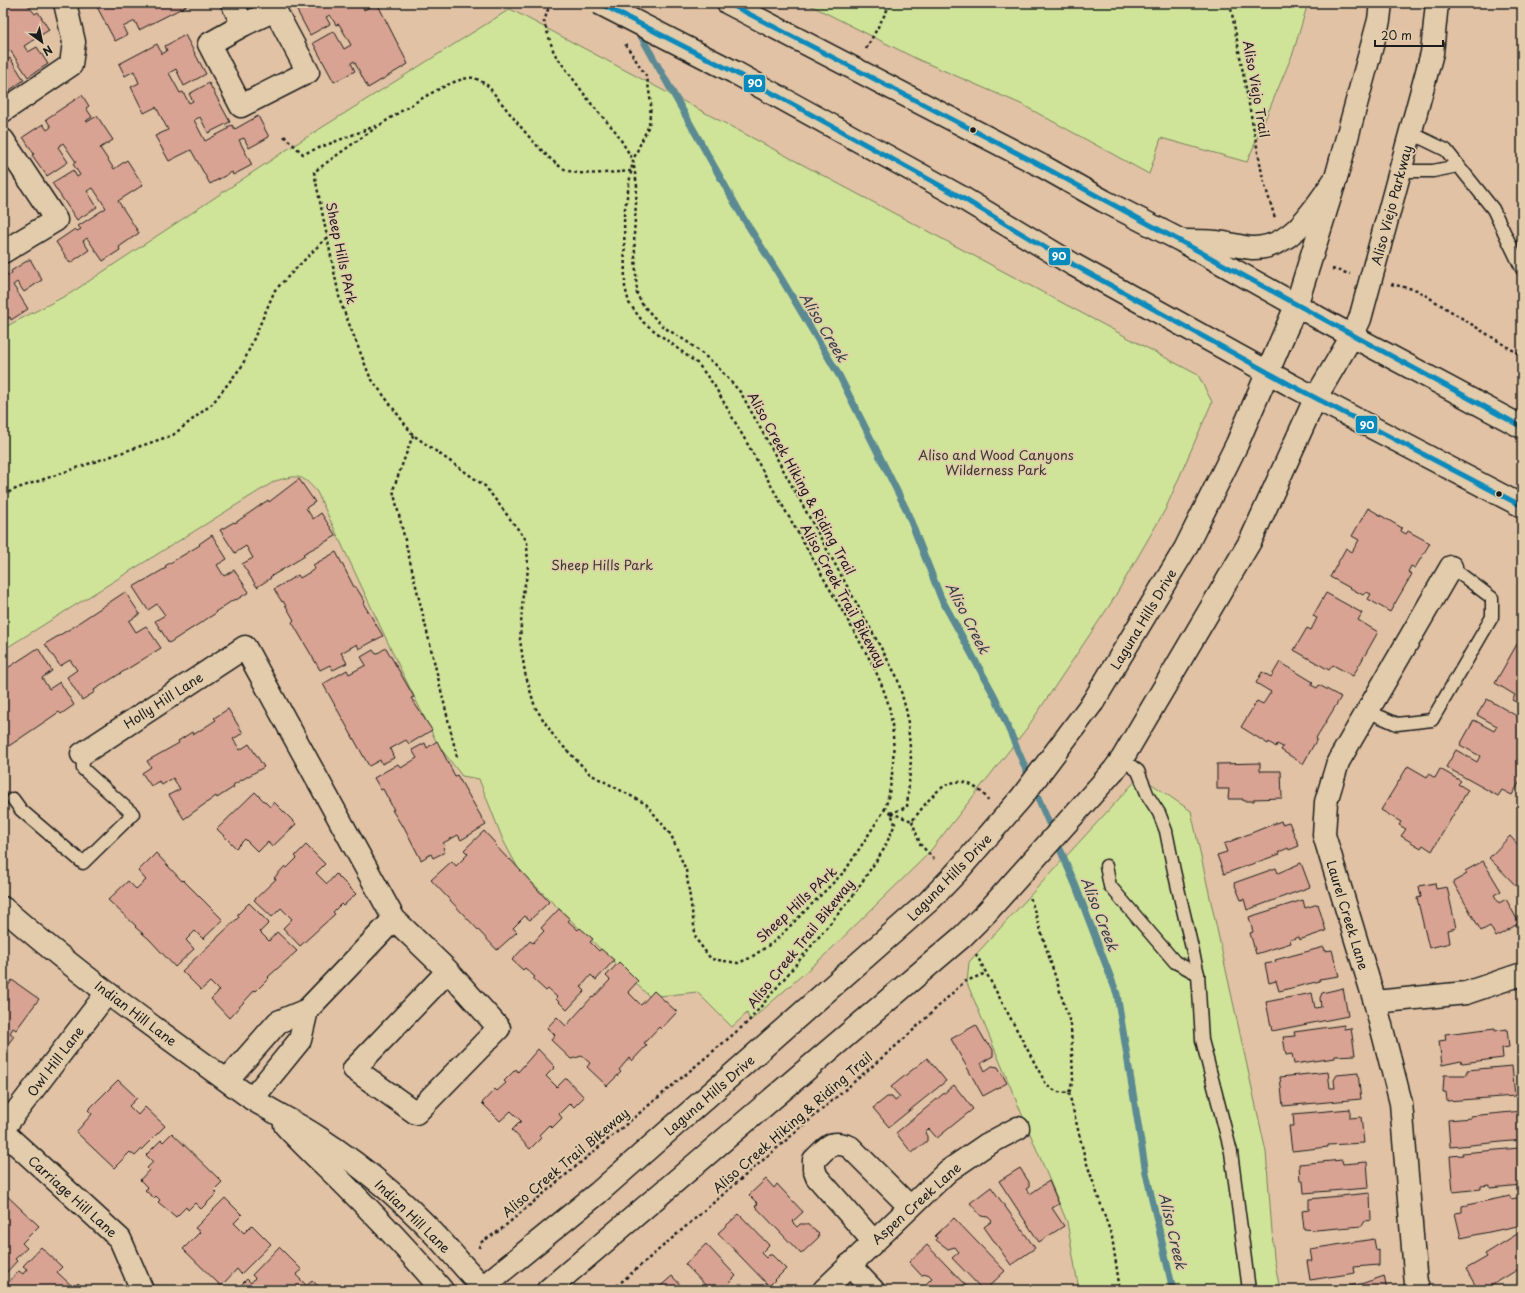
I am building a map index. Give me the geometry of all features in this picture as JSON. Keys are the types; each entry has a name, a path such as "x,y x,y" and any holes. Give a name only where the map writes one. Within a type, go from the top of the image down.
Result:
{"main road":[{"path":"3,111 71,66 74,42 66,3"},
{"path":"232,3 243,25"},
{"path":"599,3 734,72 959,196 1074,265 1268,372 1522,506"},
{"path":"728,3 1182,241 1296,306 1522,427"},
{"path":"1268,372 1296,306 1336,178 1379,20 1380,3"},
{"name":"Aliso Viejo Parkway","path":"1316,397 1352,336 1360,319 1432,53 1437,3"},
{"path":"275,10 308,72 241,106 209,44 243,25 275,10"},
{"path":"3,140 56,220 3,252"},
{"path":"1182,241 1215,242 1252,248 1274,244 1293,233 1302,224 1336,178"},
{"name":"Laguna Hills Drive","path":"481,1289 598,1193 929,901 956,873 1021,798 1093,702 1185,549 1237,444 1268,372"},
{"path":"548,1290 962,938 1052,841 1118,764 1251,540 1316,397"},
{"name":"Laurel Creek Lane","path":"1419,1290 1416,1284 1402,1103 1374,1002 1324,835 1326,802 1338,762 1451,566"},
{"name":"Holly Hill Lane","path":"82,754 245,647 394,919"},
{"name":"Indian Hill Lane","path":"3,908 32,934 107,993 252,1099 274,1113 315,1135 377,1179 438,1237 481,1289"},
{"path":"227,1080 278,1022 307,1010 394,919 448,972 499,1028 416,1113 354,1069 448,972"},
{"path":"1374,1002 1466,993 1522,974"},
{"name":"Owl Hill Lane","path":"3,1131 107,993"},
{"path":"252,1099 300,1040 307,1010"},
{"name":"Indian Hill Lane","path":"274,1113 307,1150 344,1184 424,1267 442,1290"},
{"name":"Aspen Creek Lane","path":"824,1290 948,1171 986,1145 1018,1128"},
{"name":"Carriage Hill Lane","path":"3,1131 120,1239 142,1289"},
{"path":"874,1242 817,1177 814,1168 814,1160 831,1144 839,1143 850,1147 910,1207"},
{"path":"849,1265 873,1290"}],"lane":[{"path":"1411,133 1446,150 1492,209 1522,269"},
{"path":"1400,171 1434,171 1458,166"},
{"path":"1367,711 1397,724 1432,720 1492,617 1492,598 1451,566"},
{"path":"13,799 21,810 84,863 133,814 83,769 82,754"},
{"path":"1118,764 1138,771 1148,796 1159,813 1166,831 1198,974 1202,1040 1231,1152 1249,1290"},
{"path":"1106,866 1110,886 1175,962 1198,974"}],"path":[{"path":"550,3 544,22 554,54 593,106 616,132 633,160"},
{"path":"856,69 891,3"},
{"name":"Aliso Viejo Trail","path":"1230,3 1263,179"},
{"name":"Aliso Creek Trail Bikeway","path":"623,40 647,77 651,104 649,125 633,160 630,171 624,215 625,287 629,303 643,322 698,364 714,385 873,665 890,710 894,742 892,785 885,809"},
{"name":"Sheep Hills PArk","path":"630,171 600,173 569,171 549,159 487,85 473,78 450,83 382,123 314,172 340,301 370,377 413,435 485,486 527,541 528,571 523,593 520,640 525,673 535,707 555,738 590,774 646,804 671,835 686,870 696,940 711,959 738,963 750,958 775,941 846,871 885,809"},
{"path":"284,136 302,154 382,123"},
{"name":"Aliso Creek Hiking & Riding Trail","path":"633,160 637,186 634,235 637,294 642,304 662,326 690,343 716,365 741,393 897,677 907,713 911,759 907,807 891,813"},
{"path":"3,495 18,488 173,434 212,404 242,366 275,290 327,237"},
{"path":"1417,290 1522,356"},
{"path":"413,435 393,490 457,757"},
{"path":"912,821 937,791 950,782 965,781 981,791 990,805"},
{"path":"885,809 891,813 912,821 920,844 935,860"},
{"name":"Aliso Creek Trail Bikeway","path":"478,1250 480,1243 499,1231 748,1022 852,897 884,849 895,824 891,813"},
{"path":"1027,890 1070,1026 1073,1080 1069,1093 1085,1158 1112,1237 1120,1290"},
{"path":"962,938 975,952 1046,1084 1057,1092 1069,1093"},
{"name":"Aliso Creek Hiking & Riding Trail","path":"612,1290 905,1038 964,982 986,973"}],"green space":[{"path":"806,3 1308,3 1293,53 1247,162 1161,138 1149,174 1021,104 917,59"},
{"name":"Sheep Hills Park","path":"510,9 1198,375 1212,402 1165,510 1111,603 1027,728 927,855 826,954 750,1021 747,1013 732,1027 697,992 650,997 519,870 503,840 479,779 462,776 438,745 317,492 307,481 299,477 294,477 275,481 3,650 3,328 71,293 288,149"},
{"path":"1140,776 1191,811 1266,1152 1274,1258 1280,1290 1079,1290 1067,1222 967,983 969,962"}],"building":[{"path":"7,3 26,3 35,14 38,12 49,30 24,46 28,52 37,47 48,64 28,77 10,50 3,55 3,6"},
{"path":"95,3 192,3 139,30 135,21 123,27 127,35 115,41"},
{"path":"293,3 360,3 364,10 377,3 408,64 368,88 354,61 351,63 355,71 334,82 313,43 334,31 344,49 351,45 339,24 336,25 330,15 326,17 330,24 310,35"},
{"path":"185,35 206,74 184,86 176,69 169,73 180,93 183,92 189,103 193,101 189,94 209,83 230,122 208,133 200,117 194,120 205,141 228,129 227,127 232,125 235,129 258,116 269,137 249,148 244,138 239,140 252,165 233,175 232,172 210,184 191,150 169,161 155,136 168,130 156,107 144,113 131,87 139,83 134,71 125,76 119,64 157,44 162,54 167,51 165,46"},
{"path":"10,58 24,80 3,95 3,63"},
{"path":"82,95 89,106 86,108 92,117 86,121 87,122 97,116 113,140 100,148 114,169 127,160 143,185 118,201 139,233 119,247 120,250 103,261 87,238 83,241 89,250 70,263 56,242 75,229 77,231 81,229 78,226 106,208 93,188 87,191 97,207 77,220 52,183 73,170 77,177 80,175 73,164 76,162 63,143 58,147 68,162 47,176 32,155 34,154 23,137 43,124 47,130 51,127 46,119"},
{"path":"30,259 42,280 24,292 17,282 13,285 28,309 11,320 10,317 3,322 3,273 6,272 8,276 12,273 11,271"},
{"path":"299,479 315,502 306,508 313,519 321,513 336,536 303,554 305,556 270,577 271,578 257,587 242,564 253,558 246,546 235,553 220,530 234,522 235,523 268,500 269,502"},
{"path":"1368,508 1402,528 1401,531 1406,534 1408,531 1430,543 1415,568 1411,566 1408,572 1412,574 1390,612 1368,599 1371,594 1366,592 1363,595 1330,577 1346,548 1352,552 1359,540 1352,536"},
{"path":"212,535 227,559 217,565 224,576 234,570 249,592 236,600 235,599 169,643 155,621 165,615 157,604 148,610 133,587 166,568 165,566 200,545 199,544"},
{"path":"336,552 354,587 356,587 365,602 363,603 383,636 359,649 357,644 341,653 347,663 333,670 330,665 320,670 292,622 294,620 274,589 298,575 300,578 315,569 313,565"},
{"path":"125,592 140,614 129,621 136,632 146,626 161,648 94,690 95,692 82,700 67,677 77,670 70,660 60,666 45,644 78,624"},
{"path":"1326,593 1362,613 1358,620 1378,632 1353,676 1333,665 1329,670 1294,650 1307,628 1311,630 1317,618 1313,616"},
{"path":"1521,637 1522,705 1512,700 1515,695 1495,683"},
{"path":"38,648 52,671 42,678 49,689 60,682 74,705 61,714 59,712 3,750 3,671"},
{"path":"386,648 414,697 411,698 432,730 409,744 406,740 390,749 394,758 382,764 380,760 369,766 323,684 347,670 349,674 366,665 361,657 373,650 376,654"},
{"path":"1280,662 1313,682 1311,685 1317,688 1319,685 1341,697 1316,738 1317,739 1303,764 1281,750 1283,747 1277,744 1276,747 1269,742 1268,744 1241,727 1257,701 1263,704 1271,692 1256,683 1262,672 1271,677"},
{"path":"1487,699 1522,719 1522,768 1519,773 1522,774 1522,778 1512,795 1502,790 1498,796 1446,767 1456,750 1477,762 1480,756 1460,745 1474,720 1494,731 1497,726 1477,715"},
{"path":"228,709 243,733 233,739 240,750 249,744 264,767 233,785 234,787 217,798 216,796 184,819 169,795 180,789 173,778 162,785 159,781 151,786 142,773 151,767 147,761 179,743 178,741 192,732 193,735 216,720 214,718"},
{"path":"437,741 455,776 457,775 486,825 461,840 458,835 443,843 445,846 443,848 445,852 433,858 431,854 421,860 403,825 402,826 392,810 394,810 383,789 381,790 374,778 398,764 401,768 417,758 412,750 425,743 427,748"},
{"path":"1260,763 1260,771 1281,771 1282,798 1254,799 1254,801 1228,799 1229,789 1217,789 1217,764"},
{"path":"1408,766 1427,777 1429,774 1435,778 1440,769 1461,781 1458,784 1468,790 1432,851 1423,845 1421,848 1401,836 1406,829 1399,825 1401,822 1381,810"},
{"path":"255,792 270,807 274,802 296,824 272,847 268,842 258,852 245,839 236,848 217,829"},
{"path":"1281,821 1282,824 1289,822 1299,846 1289,850 1288,848 1279,852 1280,854 1224,874 1217,855 1227,852 1224,844"},
{"path":"484,831 496,844 495,845 509,860 510,859 549,902 530,920 525,916 513,928 517,932 497,950 431,880 452,861 456,866 468,854 464,850"},
{"path":"1510,836 1522,849 1522,892 1489,858"},
{"path":"306,845 325,864 316,873 327,884 336,874 356,894 343,906 341,904 333,912 335,914 300,946 283,928 292,919 281,908 272,917 254,900 276,879 274,878 285,866 287,868 297,858 295,856"},
{"path":"156,853 182,881 183,880 223,920 203,939 195,931 186,940 194,949 175,967 149,939 135,927 136,926 108,900 128,881 136,889 146,880 138,871"},
{"path":"1483,861 1501,891 1494,895 1499,903 1506,899 1519,923 1496,937 1490,926 1481,931 1453,882 1467,874 1465,871"},
{"path":"1301,863 1310,887 1247,910 1244,899 1241,900 1234,883 1276,868 1278,873"},
{"path":"1435,883 1436,889 1447,887 1456,928 1448,930 1450,943 1429,948 1417,898 1421,897 1419,886"},
{"path":"1303,900 1305,908 1318,904 1326,931 1299,940 1298,937 1290,940 1291,943 1256,954 1250,933 1253,932 1249,917"},
{"path":"249,903 269,923 260,932 269,941 277,932 297,951 268,977 269,978 256,991 255,990 229,1018 211,999 219,991 210,982 201,990 182,971 239,917 237,915"},
{"path":"559,909 570,919 568,921 578,930 580,928 593,939 590,942 599,951 601,949 614,960 596,980 591,975 581,987 585,991 567,1010 556,999 557,997 548,989 546,991 533,979 535,977 525,968 523,970 512,960 530,941 533,943 544,931 541,928"},
{"path":"1324,947 1325,951 1332,950 1339,976 1319,979 1320,981 1279,991 1276,981 1269,983 1265,964"},
{"path":"619,962 638,981 628,992 641,1005 654,991 677,1012 661,1029 659,1027 644,1043 647,1045 632,1061 629,1058 619,1070 621,1072 607,1086 587,1067 590,1063 582,1056 571,1059 551,1040 555,1035 547,1028 557,1017 566,1026 592,997 593,998 610,980 606,976"},
{"path":"12,980 39,999 16,1030 13,1028 10,1033 14,1036 3,1051 3,982 8,986"},
{"path":"1343,988 1348,1016 1272,1031 1266,1002 1312,993 1315,1008 1321,1007 1320,998 1322,993"},
{"path":"976,1025 987,1044 990,1045 993,1050 993,1056 981,1063 985,1071 992,1066 998,1067 1007,1083 983,1096 951,1039"},
{"path":"1344,1025 1344,1029 1351,1028 1355,1055 1335,1056 1335,1058 1294,1064 1292,1054 1286,1055 1283,1037 1295,1036 1294,1032"},
{"path":"1495,1028 1495,1031 1507,1029 1509,1047 1502,1048 1503,1058 1462,1063 1461,1061 1442,1065 1439,1041 1446,1040 1445,1034"},
{"path":"538,1049 555,1067 546,1076 557,1087 566,1078 584,1097 574,1107 570,1103 559,1114 562,1118 552,1128 549,1125 539,1135 542,1137 530,1149 512,1130 521,1121 511,1111 500,1121 482,1103 495,1089 497,1091 506,1083 504,1081 516,1069 518,1072"},
{"path":"927,1058 946,1081 889,1127 873,1108 887,1097 892,1097 895,1101 900,1097 891,1087"},
{"path":"1512,1066 1515,1096 1447,1101 1446,1092 1443,1092 1444,1075 1467,1075 1467,1070"},
{"path":"1328,1072 1330,1088 1335,1088 1334,1080 1337,1075 1358,1073 1361,1099 1283,1106 1280,1077"},
{"path":"118,1080 137,1098 129,1106 138,1115 145,1107 165,1126 135,1156 130,1152 114,1168 76,1132 92,1114 88,1110"},
{"path":"954,1085 973,1109 937,1138 929,1129 925,1133 927,1136 927,1141 912,1153 896,1133"},
{"path":"1350,1109 1350,1118 1361,1117 1364,1143 1328,1145 1328,1147 1292,1151 1289,1126 1294,1126 1293,1114"},
{"path":"1522,1111 1522,1140 1450,1147 1448,1120 1471,1118 1470,1116"},
{"path":"172,1133 222,1182 214,1190 217,1193 201,1209 195,1203 188,1210 186,1207 176,1217 158,1202 160,1200 156,1196 154,1198 145,1190 148,1188 140,1180 149,1170 147,1168 153,1162 146,1155 161,1140 163,1142"},
{"path":"1519,1148 1520,1163 1522,1163 1522,1185 1490,1188 1490,1185 1481,1186 1481,1189 1453,1192 1450,1156 1463,1155 1462,1153"},
{"path":"1342,1160 1343,1164 1367,1162 1369,1188 1304,1193 1303,1181 1300,1181 1299,1164"},
{"path":"1020,1168 1029,1182 1029,1187 1026,1189 1030,1194 1049,1181 1059,1204 1052,1208 1064,1226 1039,1242 999,1181"},
{"path":"766,1179 774,1188 777,1184 803,1212 792,1222 797,1227 800,1224 807,1224 819,1234 819,1237 801,1254 755,1206 758,1204 749,1195"},
{"path":"991,1187 1035,1248 1011,1265 984,1227 992,1221 988,1217 981,1216 970,1203"},
{"path":"3,1192 39,1226 22,1243 27,1248 15,1259 17,1261 3,1276"},
{"path":"1370,1193 1371,1220 1365,1221 1362,1226 1316,1230 1304,1229 1302,1211 1309,1210 1309,1199"},
{"path":"1510,1196 1511,1199 1522,1197 1522,1225 1461,1238 1455,1213 1462,1212 1462,1206"},
{"path":"225,1198 242,1215 234,1223 244,1233 252,1225 271,1244 241,1274 237,1269 221,1286 183,1249 200,1232 195,1228"},
{"path":"739,1214 769,1245 761,1253 766,1258 769,1255 772,1255 786,1269 769,1286 718,1233"},
{"path":"954,1218 1005,1271 985,1290 983,1290 952,1258 959,1252 955,1247 948,1249 936,1240 937,1238 935,1236"},
{"path":"1522,1231 1522,1267 1484,1290 1478,1290 1466,1269 1487,1257 1485,1254"},
{"path":"1374,1239 1376,1250 1379,1249 1379,1265 1354,1267 1355,1273 1310,1280 1307,1261 1312,1261 1310,1249"},
{"path":"706,1244 736,1276 729,1283 734,1288 737,1285 747,1290 710,1290 685,1264"},
{"path":"927,1245 970,1290 932,1290 926,1284 932,1278 928,1274 921,1275 909,1262"},
{"path":"41,1247 62,1267 57,1272 74,1288 78,1283 85,1290 3,1290 3,1288 19,1271 23,1274 27,1269 23,1266"},
{"path":"279,1247 302,1270 296,1275 307,1286 312,1280 322,1290 236,1290 247,1279 251,1283 255,1278 252,1275"},
{"path":"672,1276 685,1290 656,1290"},
{"path":"1384,1276 1387,1290 1331,1290 1364,1283"}],"waterway":[{"name":"Aliso Creek","path":"637,29 742,216 840,377 906,509 941,598 995,697 1075,884 1117,994 1146,1173 1173,1290"}],"transit line":[{"name":"90","path":"599,3 734,72 959,196 1074,265 1289,384 1522,506"},
{"name":"90","path":"728,3 1042,166 1522,427"}],"park label":[{"name":"Aliso and Wood Canyons Wilderness Park","path":"996,462"}]}
